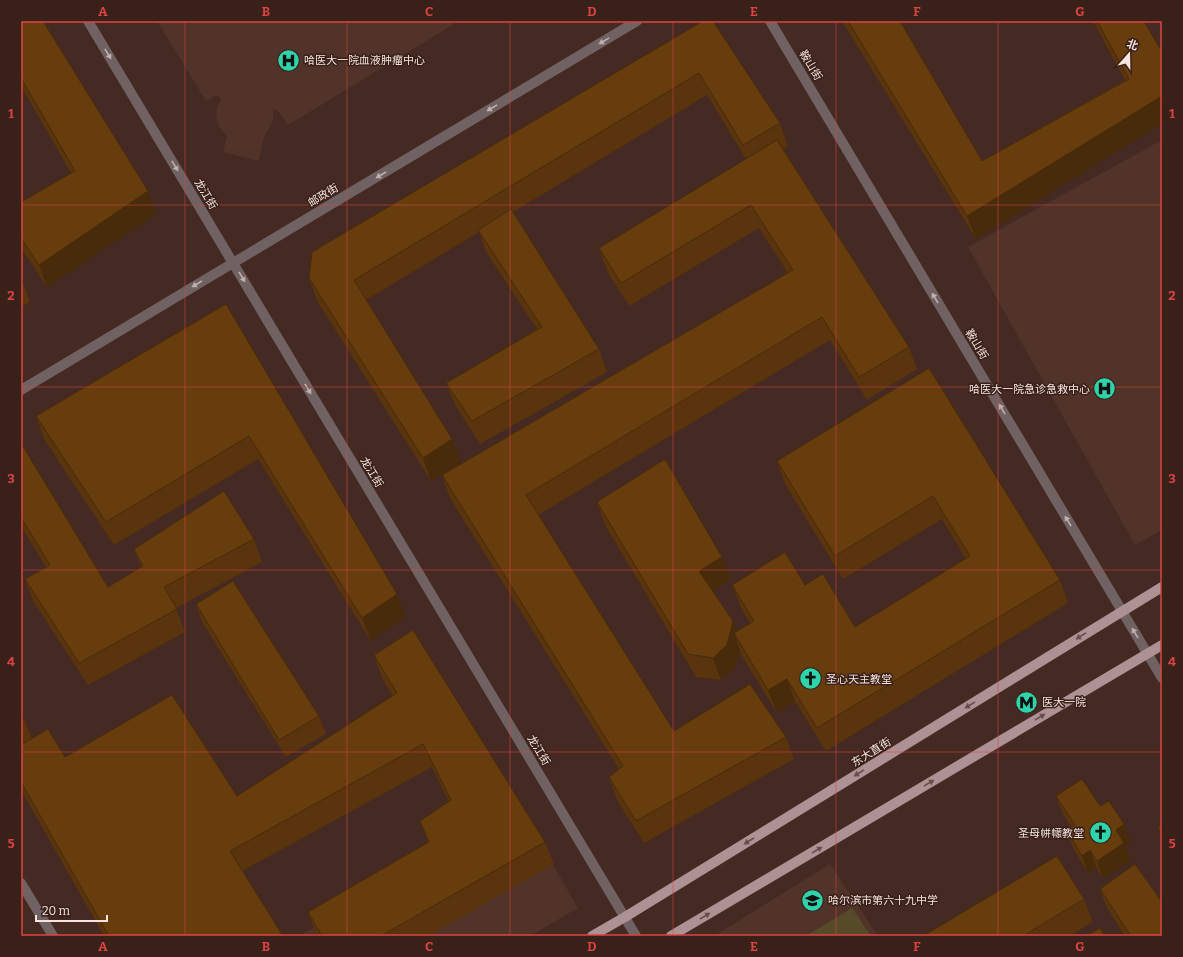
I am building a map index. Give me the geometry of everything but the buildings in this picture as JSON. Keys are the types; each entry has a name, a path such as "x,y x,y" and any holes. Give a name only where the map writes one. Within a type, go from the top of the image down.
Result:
{"main road":[{"name":"东大直街","path":"592,936 1162,587"},
{"path":"672,936 1162,645"}],"street":[{"name":"龙江街","path":"88,21 636,936"},
{"name":"邮政街","path":"21,390 637,21"},
{"name":"鞍山街","path":"770,21 1162,678"},
{"path":"21,883 53,936"}],"shaded area":[{"name":"哈医大一院血液肿瘤中心","path":"157,21 452,21 454,24 288,125 279,112 273,109 272,123 265,135 258,161 223,152 227,136 219,127 216,116 217,107 221,98 216,95 206,101"},
{"name":"哈医大一院急诊急救中心","path":"1162,140 1162,530 1135,545 968,247"},
{"path":"521,809 578,908 530,936 299,936"},
{"name":"哈尔滨市第六十九中学","path":"830,864 878,936 714,936"},
{"path":"852,908 871,936 806,936"}],"place":[{"name":"哈医大一院血液肿瘤中心","path":"288,60"},
{"name":"哈医大一院急诊急救中心","path":"1105,389"},
{"name":"圣心天主教堂","path":"810,679"},
{"name":"医大一院","path":"1027,702"},
{"name":"圣母帡幪教堂","path":"1100,833"},
{"name":"哈尔滨市第六十九中学","path":"813,900"}]}
